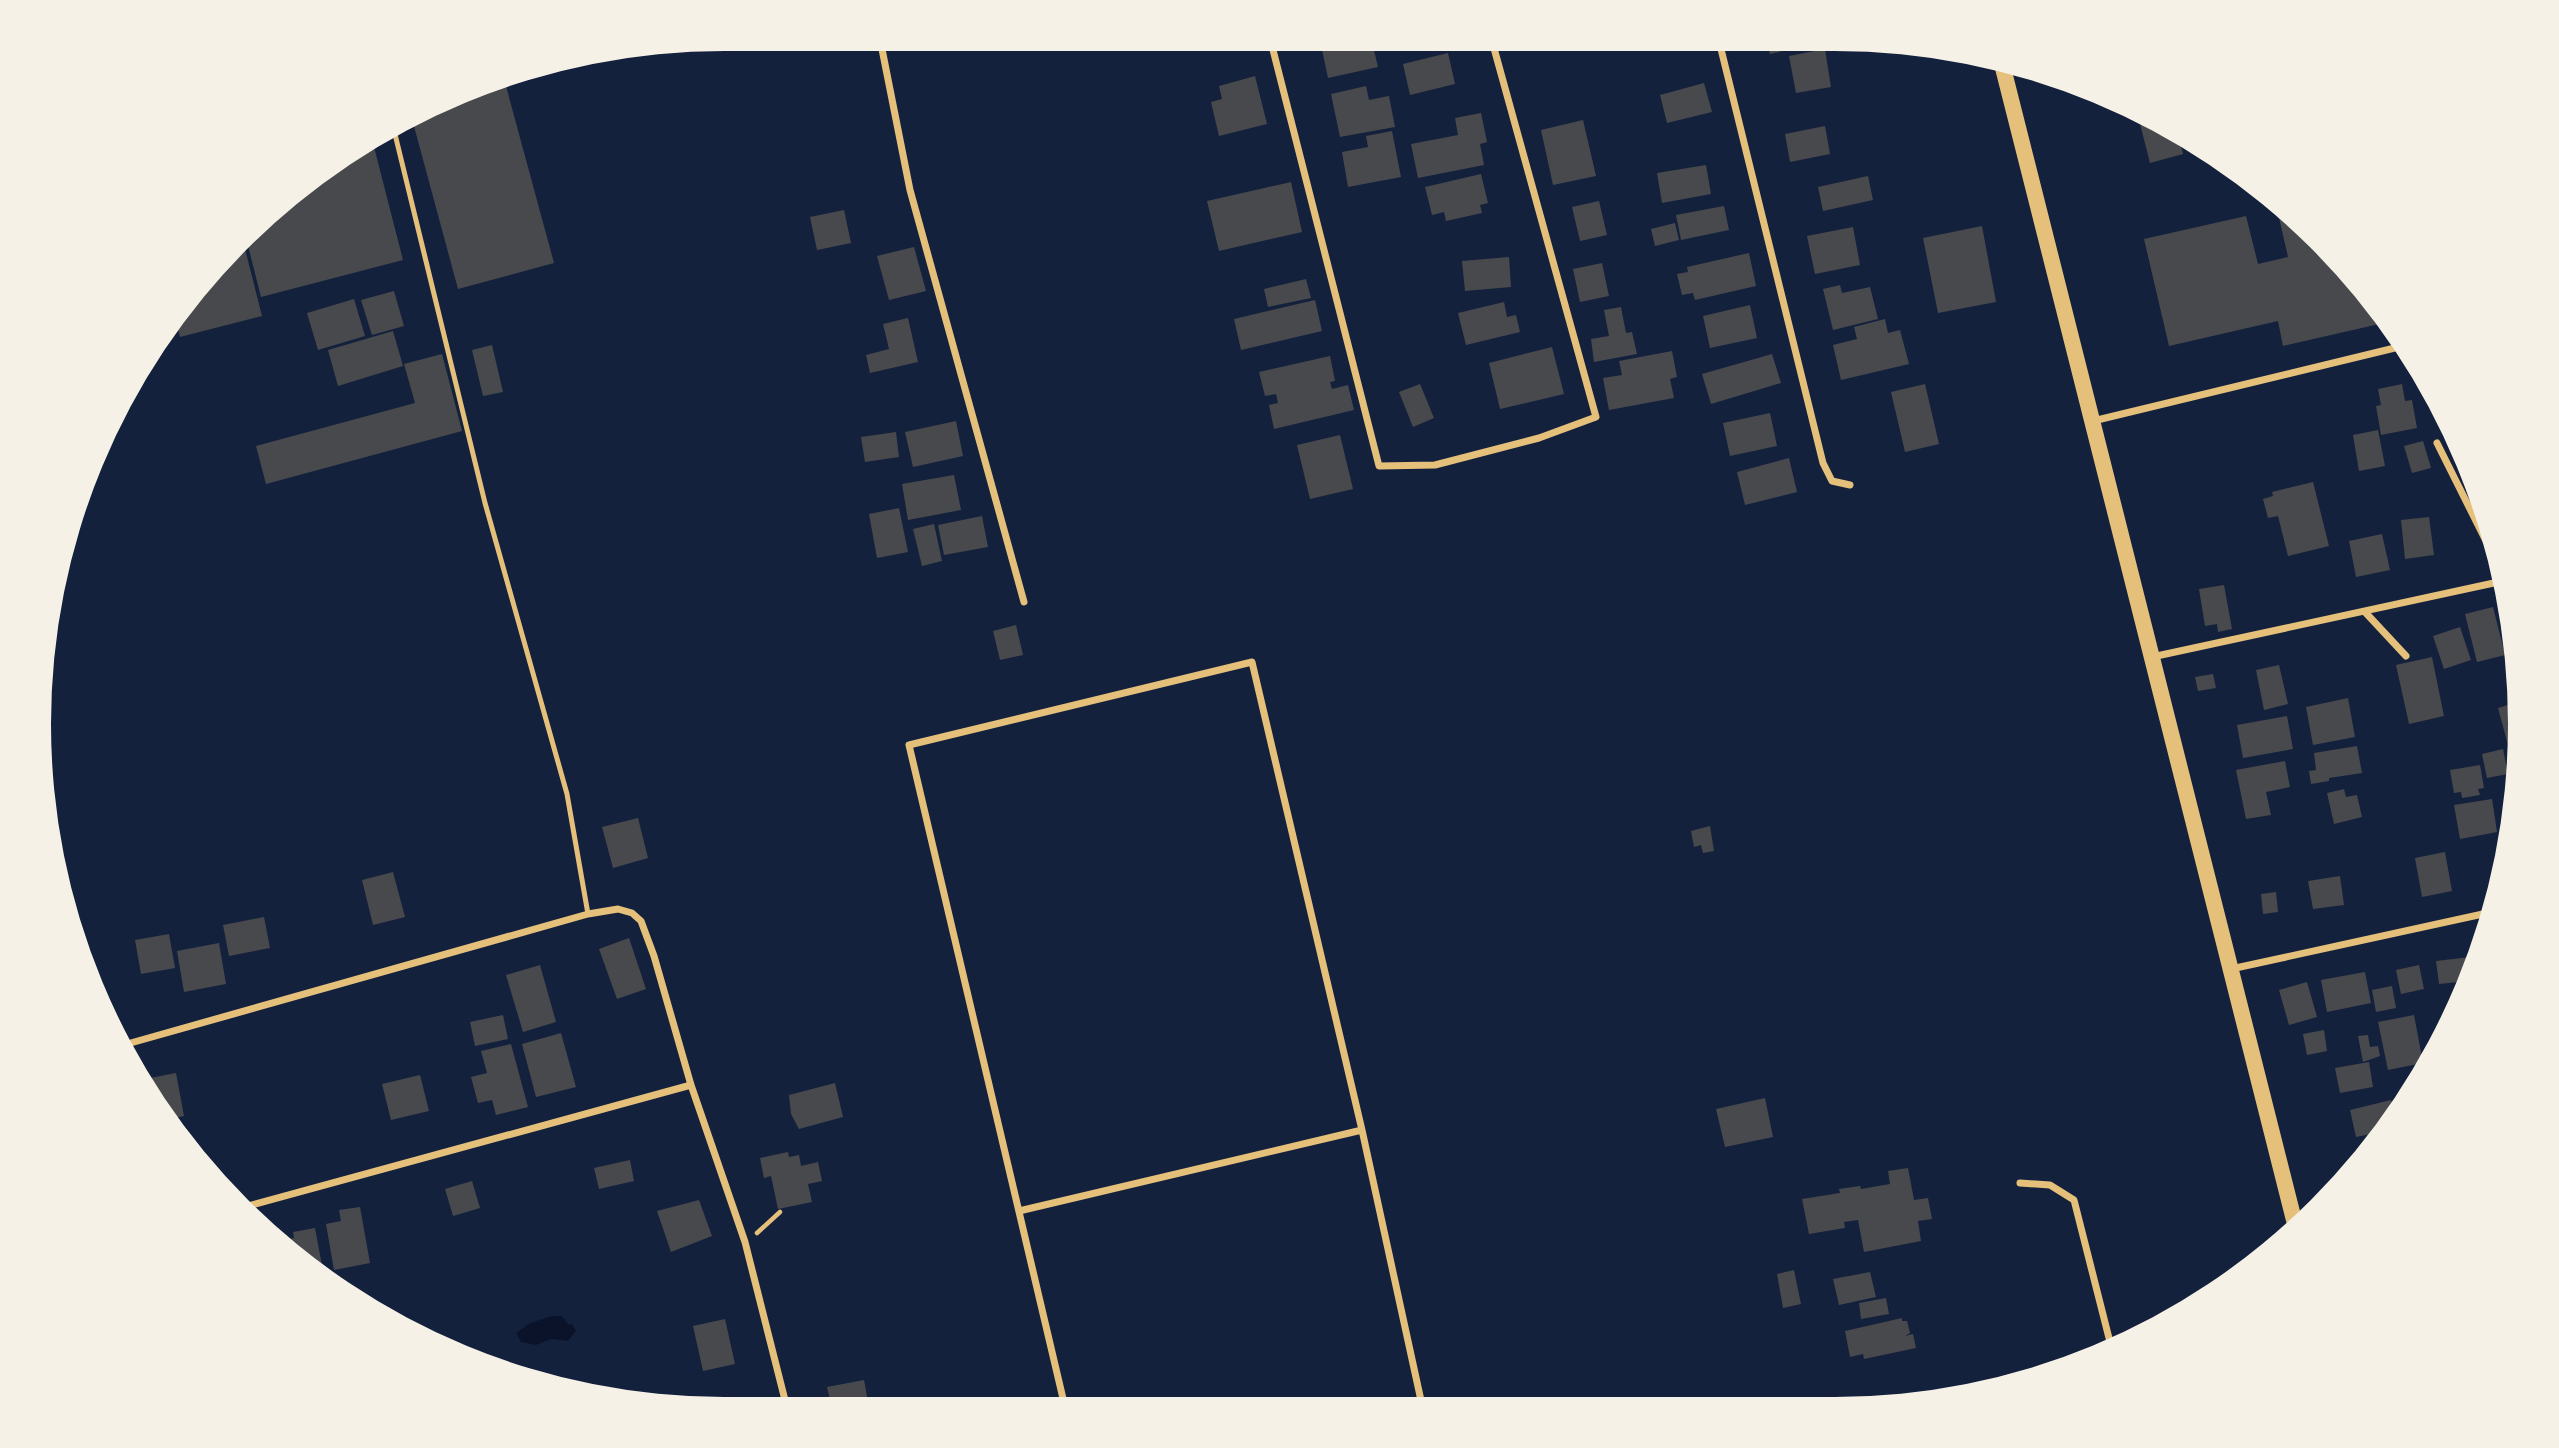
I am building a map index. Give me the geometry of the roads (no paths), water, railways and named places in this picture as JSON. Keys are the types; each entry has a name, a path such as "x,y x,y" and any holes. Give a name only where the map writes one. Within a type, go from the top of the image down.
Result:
{"main road":[{"path":"2003,73 2293,1217"}],"street":[{"path":"882,51 910,190 1024,602"},
{"path":"1273,51 1379,466 1435,465 1539,438 1595,417 1495,51"},
{"path":"1720,51 1823,463 1832,481 1850,485"},
{"path":"2092,421 2394,348"},
{"path":"2437,443 2478,524"},
{"path":"2152,658 2493,583"},
{"path":"2365,612 2406,656"},
{"path":"1063,1397 909,745 1252,662 1362,1130 1420,1397"},
{"path":"131,1043 588,914 618,909 632,913 641,920 654,956 691,1085 746,1242 784,1397"},
{"path":"2231,969 2480,915"},
{"path":"253,1205 691,1085"},
{"path":"1019,1211 1362,1130"},
{"path":"2020,1183 2050,1185 2074,1200 2109,1339"}],"lane":[{"path":"396,136 485,503 567,794 588,914"}],"water":[{"path":"552,1316 562,1316 568,1324 572,1324 576,1331 568,1341 551,1339 536,1345 521,1342 516,1333 530,1323"}]}
